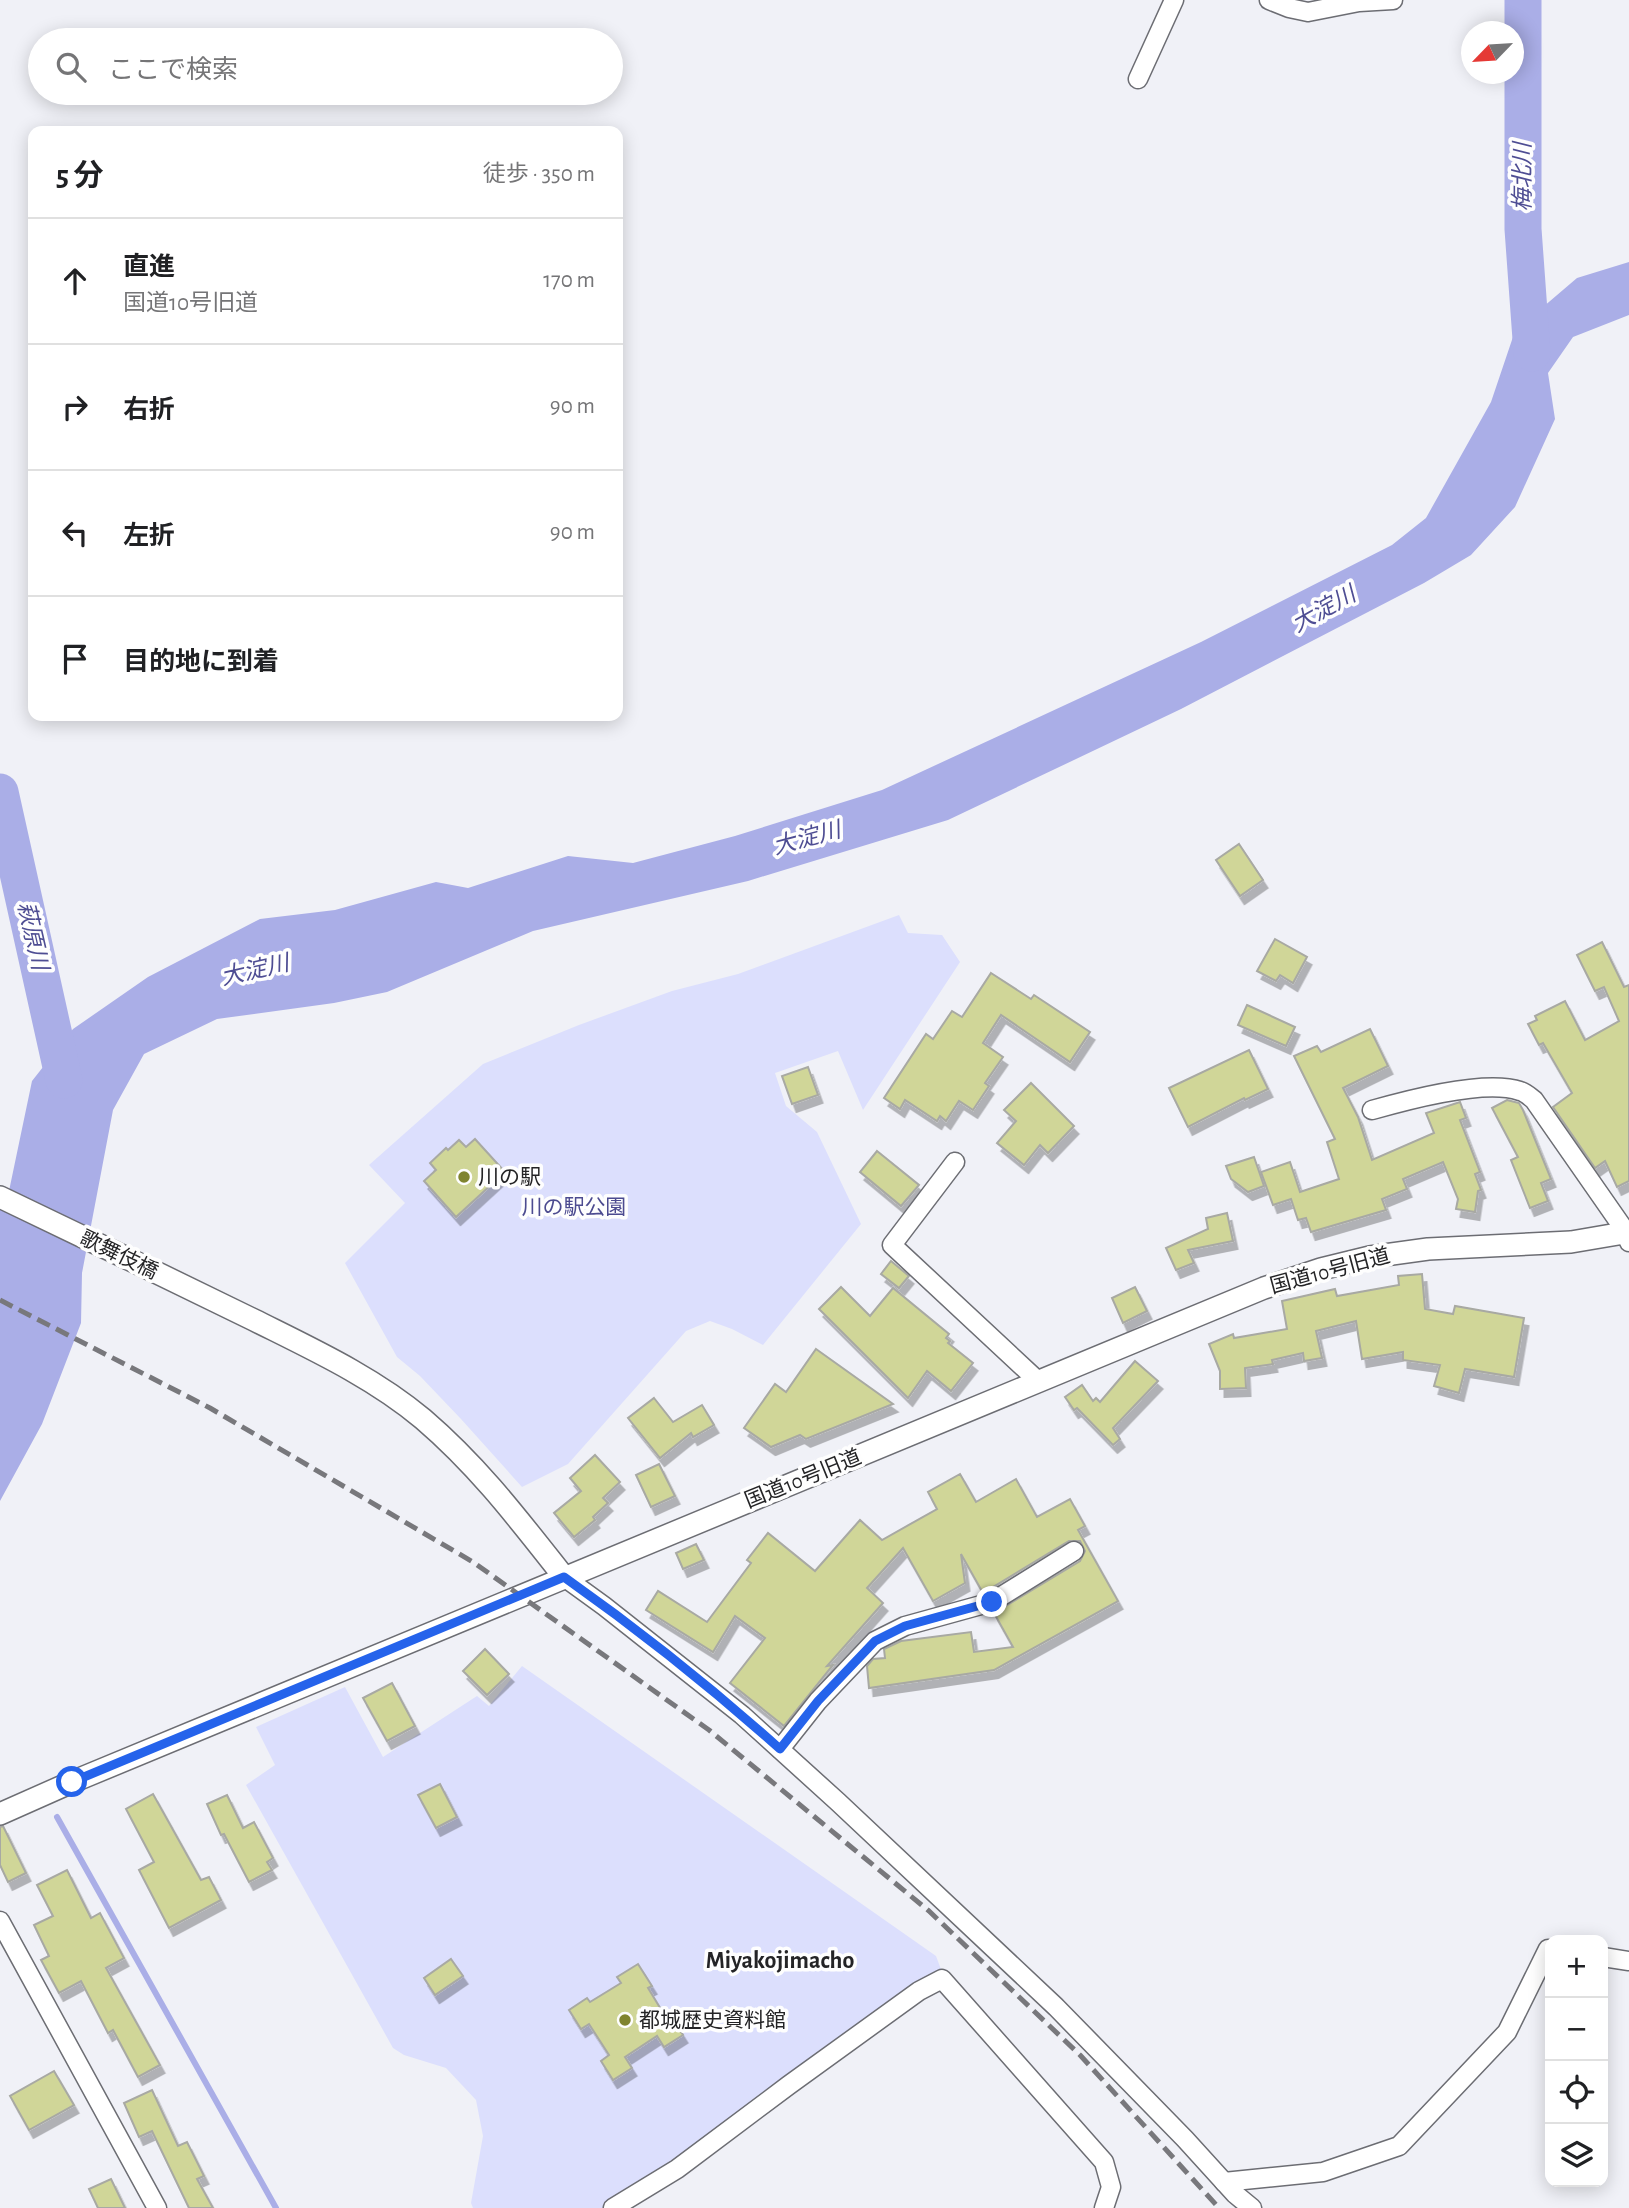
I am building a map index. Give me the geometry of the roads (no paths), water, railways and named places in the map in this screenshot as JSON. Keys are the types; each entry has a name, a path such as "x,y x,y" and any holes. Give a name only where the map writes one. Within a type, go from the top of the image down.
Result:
{"street":[{"path":"1138,79 1174,0"},
{"path":"1269,0 1308,12 1359,2 1393,0"},
{"path":"1372,1110 1418,1096 1498,1087 1522,1091 1534,1100 1628,1236"},
{"path":"955,1162 892,1245 1038,1381"},
{"name":"歌舞伎橋","path":"0,1197 333,1360 385,1391 421,1417 490,1483 564,1577"},
{"name":"国道10号旧道","path":"0,1814 564,1577 1264,1288 1321,1269 1370,1257 1428,1249 1570,1242 1628,1236"},
{"path":"780,1749 818,1701 875,1641 905,1626 992,1602 1074,1551"},
{"path":"564,1577 731,1707 780,1749 1056,2007 1252,2208"},
{"path":"0,1921 157,2208"},
{"path":"1224,2182 1323,2172 1399,2146 1507,2032 1545,1955"},
{"path":"1608,1958 1629,1961"},
{"path":"613,2208 677,2169 799,2077 919,1992 942,1979 1104,2162 1111,2187 1104,2208"}],"water":[{"name":"大淀川","path":"1629,262 1629,315 1573,337 1548,373 1555,419 1515,507 1471,555 1424,583 1181,709 948,820 748,881 533,931 387,992 334,1003 217,1019 144,1054 113,1110 82,1273 81,1323 42,1424 0,1501 0,1204 9,1191 32,1081 73,1029 148,977 260,919 335,910 436,882 468,888 568,856 633,863 735,836 882,790 1201,642 1392,545 1426,518 1491,402 1515,331 1577,278"}],"waterway":[{"name":"梅北川","path":"1523,0 1523,229 1532,353"},
{"name":"萩原川","path":"0,792 64,1080"},
{"path":"57,1817 276,2208"}],"railway":[{"path":"0,1300 210,1408 473,1562 709,1730 929,1911 1080,2055 1219,2208"}],"place":[{"name":"川の駅","path":"464,1177"},
{"name":"都城歴史資料館","path":"625,2020"}],"district":[{"name":"Miyakojimacho","path":"780,1961"}],"park label":[{"name":"川の駅公園","path":"574,1207"}]}
